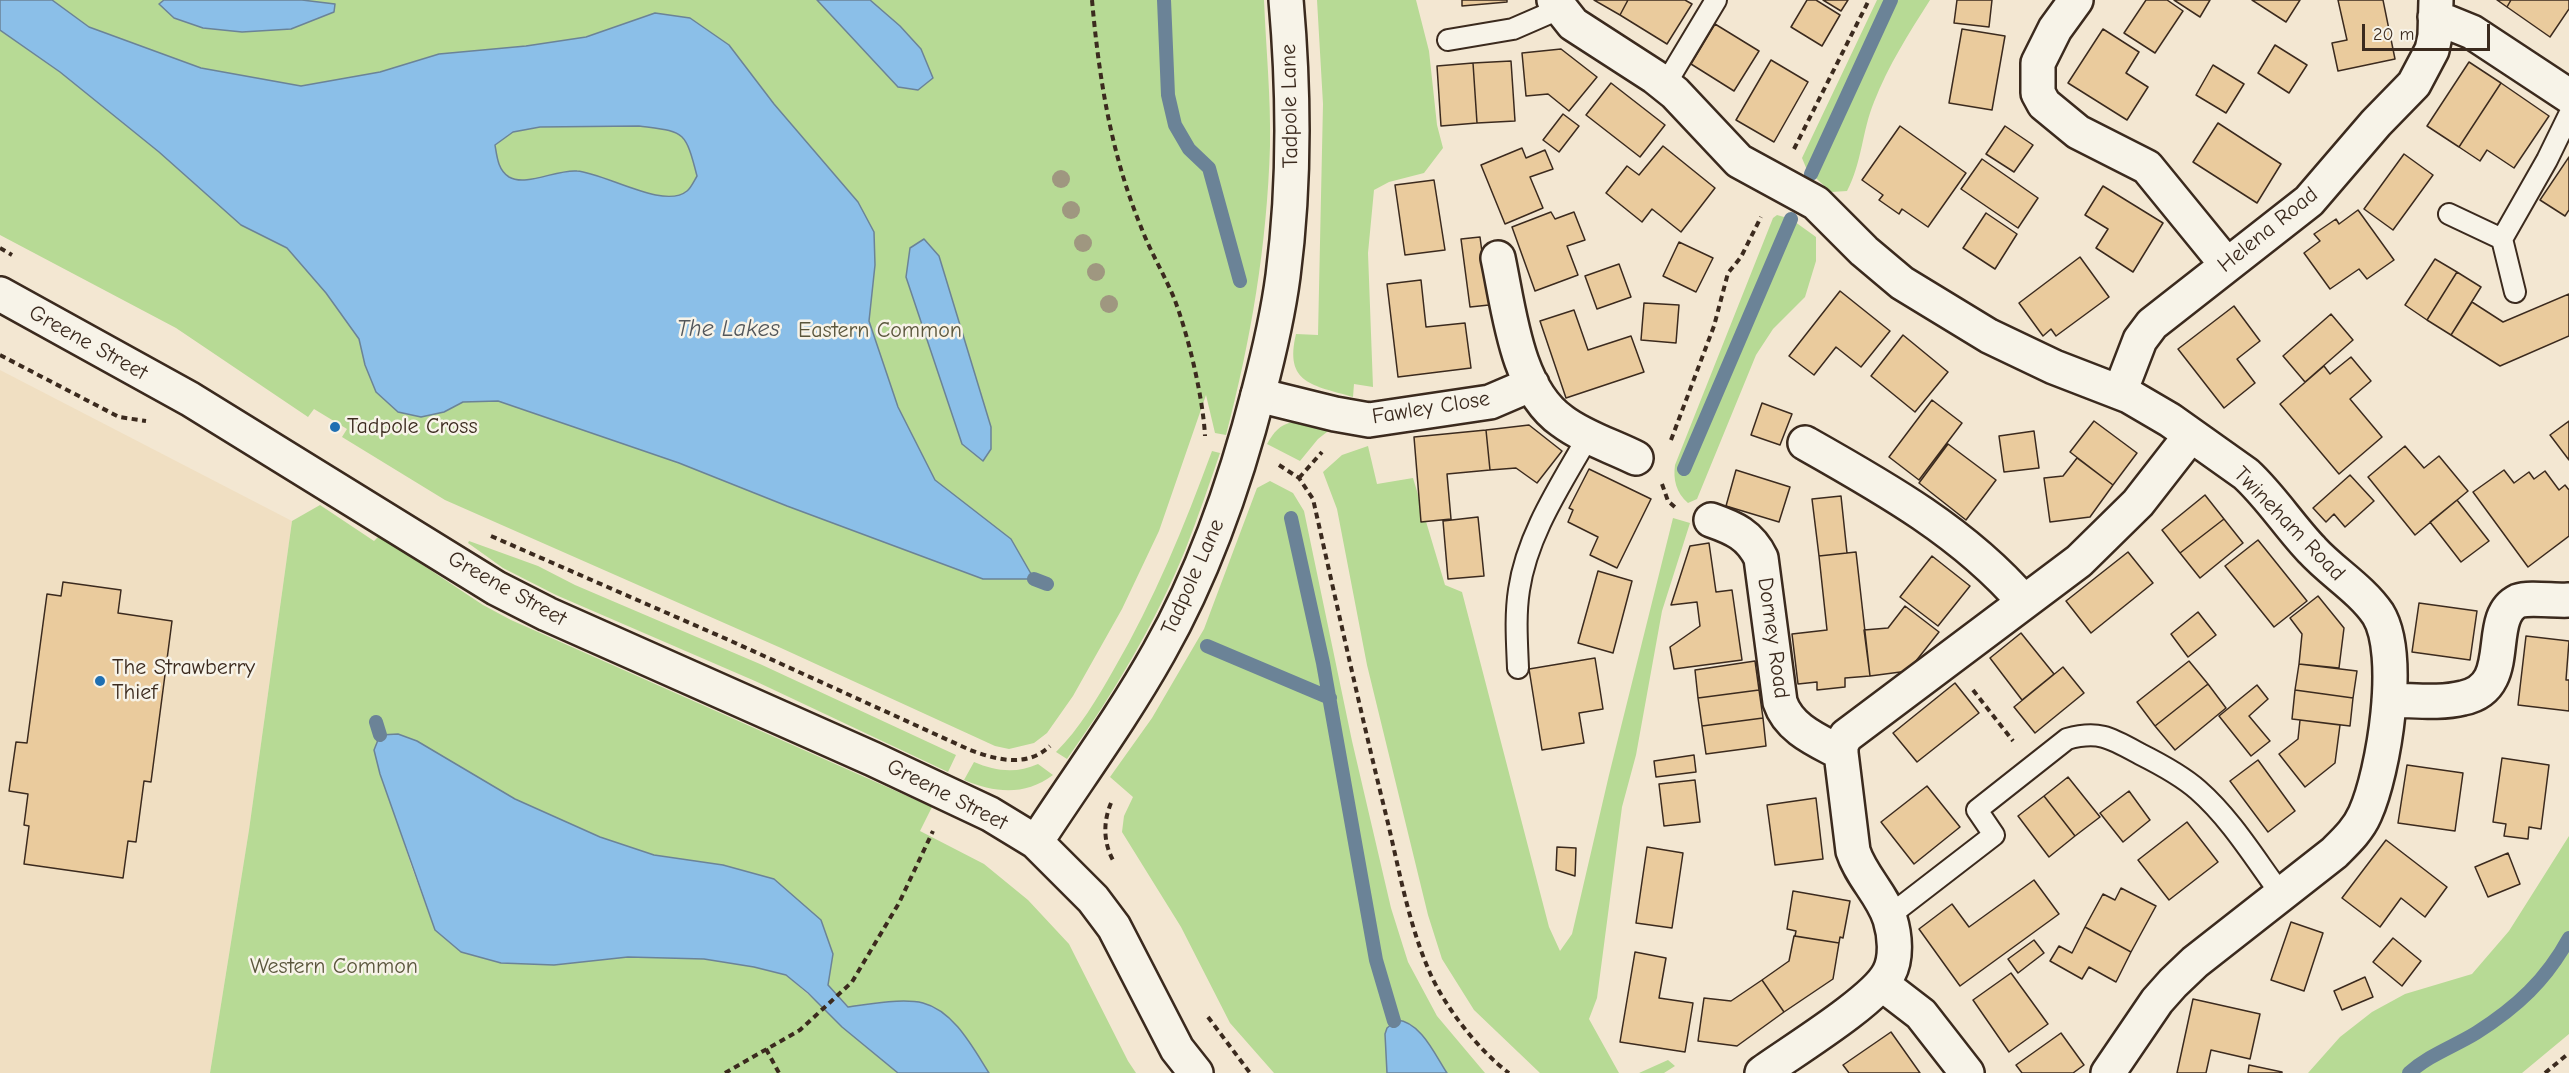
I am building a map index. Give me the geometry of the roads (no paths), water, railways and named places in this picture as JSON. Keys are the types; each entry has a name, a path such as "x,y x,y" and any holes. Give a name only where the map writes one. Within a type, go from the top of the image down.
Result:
{"street":[{"name":"Tadpole Lane","path":"1036,842 1108,735 1159,652 1201,566 1243,451 1277,311 1287,243 1293,139 1286,0"},
{"path":"2076,0 2055,29 2038,63 2038,93 2044,104 2078,132 2147,167 2227,265"},
{"name":"Twineham Road","path":"1556,4 1573,24 1665,85 1704,124 1727,152 1777,184 1816,204 1883,269 1949,313 2022,352 2120,392 2149,407 2258,484 2310,549 2378,614 2389,644 2389,700 2378,771 2373,794 2364,816 2353,834 2334,853 2195,962 2173,983 2157,1001 2108,1073"},
{"path":"2436,9 2569,96"},
{"name":"Helena Road","path":"2120,392 2140,340 2152,324 2309,201 2376,123 2414,84 2432,50 2436,9"},
{"path":"1498,258 1518,347 1539,398 1563,422 1648,468"},
{"name":"Greene Street","path":"0,294 190,399 506,593 547,614 951,794 1036,842"},
{"name":"Fawley Close","path":"1258,395 1369,420 1490,402 1532,384"},
{"path":"1762,1073 1867,997 1882,984 1890,972 1894,940 1889,916 1877,893 1857,865 1853,851 1841,753 1841,745 1846,736 2079,561 2138,503 2191,435"},
{"path":"1805,442 1883,487 1957,539 2007,583 2024,602"},
{"name":"Dorney Road","path":"1711,520 1741,533 1756,548 1761,558 1780,702 1784,713 1800,730 1841,753"},
{"path":"2389,700 2448,701 2479,693 2493,674 2503,620 2511,606 2523,600 2569,600"},
{"path":"1036,842 1102,911 1113,927 1177,1049 1196,1073"},
{"path":"1882,984 1921,1014 1967,1073"}],"lane":[{"path":"1665,85 1716,0"},
{"name":"Twineham Road","path":"1449,40 1513,29 1556,4"},
{"path":"2515,292 2502,239 2547,160 2569,115"},
{"path":"2449,214 2502,239"},
{"path":"1518,668 1516,622 1520,587 1526,565 1541,522 1589,435"},
{"path":"1889,916 1994,835 1977,810 2067,739 2084,734 2099,734 2125,746 2167,768 2199,791 2239,837 2281,894"}],"water":[{"name":"The Lakes","path":"0,0 52,0 89,27 201,68 301,86 380,72 439,54 526,46 586,37 655,13 690,18 729,45 774,104 858,202 874,232 875,265 869,321 898,407 935,480 1011,539 1034,579 983,579 679,463 498,401 463,402 444,412 421,417 398,412 376,392 365,365 359,339 326,293 287,248 241,225 159,152 60,72 0,30","holes":["639,126 674,132 685,141 697,176 687,191 677,196 649,194 577,171 516,180 502,171 495,145 513,132 540,127"]},
{"path":"164,0 302,0 335,4 334,12 291,29 242,32 203,28 174,18 159,4"},
{"path":"817,0 870,0 900,26 921,49 933,78 918,90 898,87"},
{"path":"924,239 939,256 991,427 991,449 983,461 962,444 906,277 910,248"},
{"path":"398,734 417,741 515,799 600,837 654,855 723,865 774,879 821,920 833,954 828,985 848,1007 906,1001 934,1007 962,1032 989,1073 898,1073 842,1027 786,975 754,967 704,959 628,957 554,965 501,963 461,952 435,930 380,774 374,750 380,735"},
{"path":"1397,1020 1406,1022 1427,1040 1447,1073 1387,1073 1385,1034 1387,1028"}],"waterway":[{"path":"1164,0 1168,95 1175,125 1189,149 1209,168 1240,281"},
{"path":"1811,174 1891,0"},
{"path":"1684,469 1791,219"},
{"path":"1291,518 1323,663 1376,960 1394,1021"},
{"path":"1034,579 1047,584"},
{"path":"1207,646 1330,698"},
{"path":"376,722 380,735"},
{"path":"2409,1073 2433,1056 2476,1033 2517,1003 2551,967 2569,938"}],"place":[{"name":"Tadpole Cross","path":"335,427"},
{"name":"The Strawberry Thief","path":"100,681"}],"park label":[{"name":"Eastern Common","path":"880,331"},
{"name":"Western Common","path":"334,967"}]}
